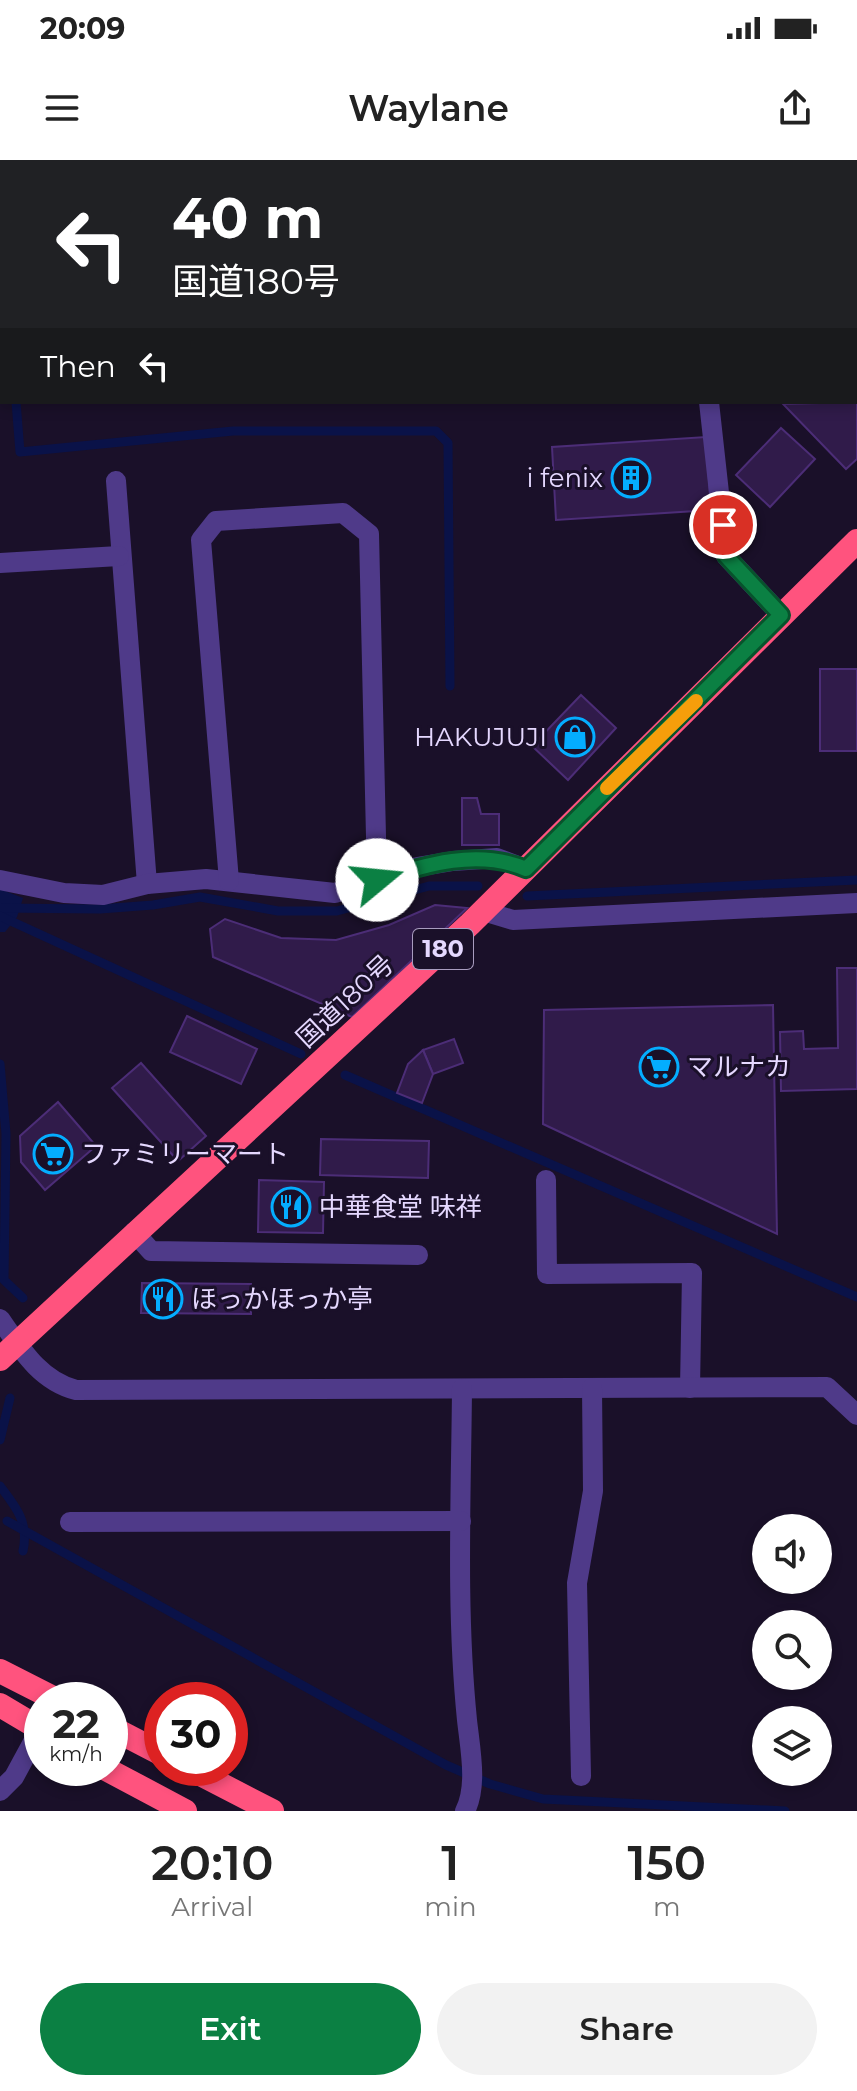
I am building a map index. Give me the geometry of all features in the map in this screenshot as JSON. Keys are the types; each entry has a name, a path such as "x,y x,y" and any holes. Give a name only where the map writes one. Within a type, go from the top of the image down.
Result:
{"highway":[{"name":"国道180号","path":"8,1351 483,911 857,541"},
{"path":"0,1671 24,1683"},
{"path":"0,1705 24,1719"},
{"path":"128,1781 185,1811"},
{"path":"224,1786 272,1811"}],"street":[{"path":"709,404 726,556 781,615"},
{"path":"116,481 119,556 147,884"},
{"path":"229,881 201,540 216,521 343,513 369,534 377,880"},
{"path":"0,563 119,556"},
{"path":"0,880 64,893 103,895 147,884 206,879 335,893 453,861 497,858 526,869"},
{"path":"483,911 513,920 857,903"},
{"path":"546,1180 547,1274 692,1273 690,1388"},
{"path":"134,1232 151,1251 418,1255"},
{"path":"0,1319 8,1351 50,1380 76,1390 827,1387 857,1415"},
{"path":"581,1776 577,1583 593,1491 592,1388"},
{"path":"462,1389 460,1656 471,1750 471,1799 465,1811"},
{"path":"70,1522 461,1521"},
{"path":"0,1791 14,1777 24,1759"}],"shaded area":[{"path":"0,889 23,898 17,917 5,932 0,932"}],"building":[{"path":"783,404 857,404 857,459 846,469"},
{"path":"781,428 815,459 770,507 736,475"},
{"name":"i fenix","path":"706,437 711,510 556,520 552,447"},
{"path":"820,669 857,669 857,751 820,751"},
{"name":"HAKUJUJI","path":"581,695 616,728 568,780 532,746"},
{"path":"462,798 477,798 481,814 499,814 499,845 462,845"},
{"path":"435,905 467,908 352,1017 213,957 210,929 225,919 281,938 336,940 389,925"},
{"path":"837,968 857,968 857,1089 781,1091 780,1032 803,1031 804,1049 838,1048"},
{"name":"マルナカ","path":"773,1005 777,1234 543,1124 544,1010"},
{"path":"187,1016 257,1049 241,1084 170,1052"},
{"path":"454,1039 463,1063 433,1074 423,1050"},
{"path":"423,1050 433,1074 422,1103 397,1093 408,1064"},
{"path":"141,1063 206,1136 178,1161 112,1088"},
{"name":"ファミリーマート","path":"58,1102 96,1146 45,1190 21,1162 20,1136"},
{"path":"321,1139 429,1141 428,1178 320,1175"},
{"name":"中華食堂 味祥","path":"259,1180 324,1182 323,1233 258,1232"},
{"path":"142,1283 251,1284 251,1314 141,1313"}],"waterway":[{"path":"16,404 20,452 233,431 436,431 448,443 450,686"},
{"path":"527,896 857,880"},
{"path":"0,908 100,909 200,897 278,911 337,911 429,886 478,886"},
{"path":"0,916 301,1054"},
{"path":"0,1064 6,1134 4,1280 23,1298"},
{"path":"345,1075 857,1297"},
{"path":"0,1440 10,1398"},
{"path":"0,1486 23,1524 23,1551"},
{"path":"7,1521 446,1765 490,1784 543,1799 785,1811"}],"slow traffic":[{"path":"607,788 696,701"}],"place":[{"name":"i fenix","path":"631,478"},
{"name":"HAKUJUJI","path":"575,737"},
{"name":"マルナカ","path":"659,1067"},
{"name":"ファミリーマート","path":"53,1154"},
{"name":"中華食堂 味祥","path":"291,1207"},
{"name":"ほっかほっか亭","path":"163,1299"}],"route":[{"path":"377,880 417,867 453,861 497,858 526,869 781,615 726,556 723,525"}]}
